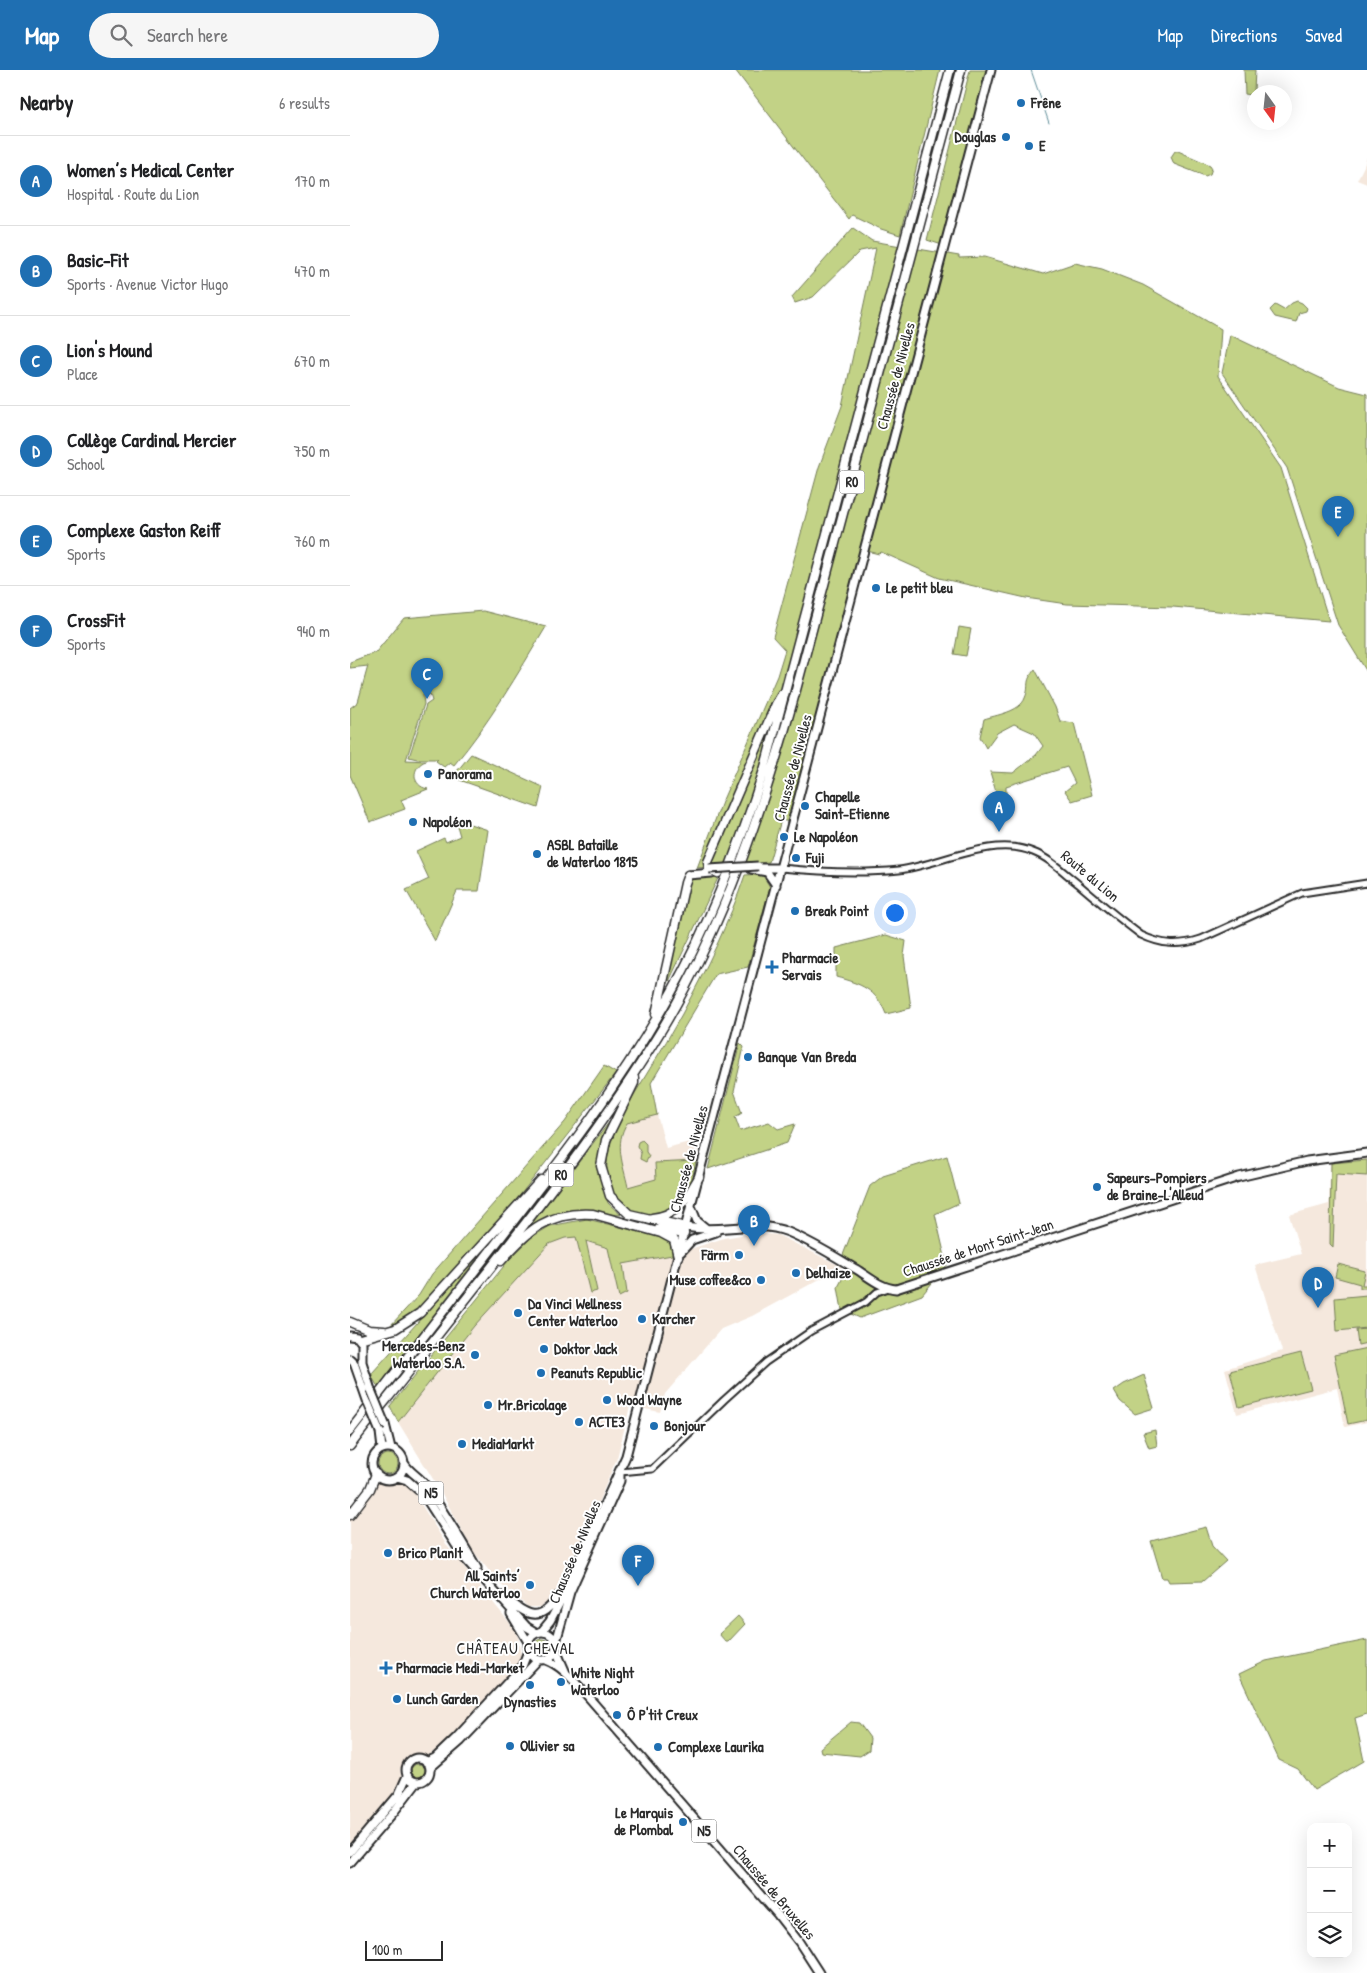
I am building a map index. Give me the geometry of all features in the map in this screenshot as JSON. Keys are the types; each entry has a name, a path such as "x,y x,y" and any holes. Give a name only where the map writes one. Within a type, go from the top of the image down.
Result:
{"highway":[{"name":"R0","path":"350,1431 551,1173 602,1104 634,1056 690,958 722,886 746,824 765,767 950,70"},
{"name":"R0","path":"350,1446 576,1157 634,1074 663,1027 698,963 731,891 755,828 796,690 961,70"},
{"path":"713,872 708,862 716,840 776,704 787,686"},
{"path":"655,1021 688,874"},
{"path":"634,1074 634,1083 606,1140 601,1166 610,1196 629,1214 685,1230"},
{"path":"360,1339 388,1332 420,1313 538,1182 551,1173"},
{"path":"645,1219 664,1217 677,1210 699,1177"},
{"path":"485,1274 496,1266 526,1234 542,1223 570,1214 593,1214 661,1233 674,1240 678,1256"},
{"path":"632,1225 685,1230"},
{"path":"350,1322 369,1330 388,1332"},
{"path":"350,1515 370,1489 376,1474"}],"main road":[{"name":"Chaussée de Nivelles","path":"539,1632 550,1621 626,1456 991,70"},
{"name":"Route du Lion","path":"688,874 771,865 781,868"},
{"path":"756,867 767,872 776,885"},
{"name":"Chaussée de Mont Saint-Jean","path":"886,1288 896,1289 907,1286 1242,1177 1307,1161 1367,1153"},
{"path":"691,1205 697,1221 710,1230"},
{"path":"685,1230 763,1226 788,1232 837,1258 886,1288"},
{"path":"678,1256 687,1243 701,1236 726,1229"},
{"path":"685,1230 701,1236"},
{"path":"350,1336 360,1339"},
{"name":"N5","path":"360,1339 362,1343 362,1362 385,1424 391,1448 399,1452 411,1474 423,1482 432,1494 483,1578"},
{"path":"362,1351 358,1356 350,1358 354,1363 380,1432 382,1449"},
{"path":"376,1474 372,1465 373,1460 382,1449 391,1448"},
{"name":"N5","path":"397,1477 402,1471 404,1463"},
{"name":"Chaussée de Nivelles","path":"556,1646 570,1592 620,1481 620,1472"},
{"name":"N5","path":"376,1474 384,1479 397,1477 407,1480 423,1494 465,1559 506,1605 528,1627 549,1634 556,1646 566,1673"},
{"path":"490,1586 522,1611 534,1614 547,1611 569,1581"},
{"name":"N5","path":"506,1605 528,1642"},
{"path":"350,1864 416,1783 427,1778 428,1765 518,1672 524,1664 528,1651 528,1642 533,1634 539,1632"},
{"path":"528,1651 530,1655 538,1660 546,1660 554,1654 556,1646"},
{"path":"428,1765 454,1748 538,1660"},
{"name":"N5","path":"546,1660 554,1663 566,1673"},
{"name":"Chaussée de Bruxelles","path":"566,1673 778,1915 799,1942 819,1973"},
{"path":"350,1852 400,1792 407,1776 406,1766 410,1761 417,1758 428,1765"},
{"path":"407,1776 416,1783"},
{"path":"373,1837 370,1836 371,1832 382,1820 385,1811"}],"street":[{"name":"Route du Lion","path":"781,868 821,872 898,870 987,848 1011,846 1032,851 1051,861 1141,935 1154,942 1176,944 1185,944 1201,939 1302,893 1367,884"},
{"name":"Chaussée de Mont Saint-Jean","path":"620,1472 650,1470 766,1362 812,1330 866,1302 877,1292 886,1288"}],"shaded area":[{"path":"1367,157 1367,184 1357,180"},
{"path":"657,1115 666,1148 701,1139 696,1161 655,1163 656,1179 628,1187 619,1148 624,1129 627,1123"},
{"path":"1367,1159 1367,1422 1345,1427 1337,1388 1237,1414 1225,1369 1282,1351 1255,1265 1301,1254 1289,1215 1329,1204 1330,1162"},
{"path":"753,1233 778,1235 842,1267 752,1316 721,1329 665,1394 660,1412 630,1406 617,1458 586,1531 552,1599 540,1607 528,1607 499,1583 473,1551 441,1492 398,1422 474,1326 549,1244 576,1236 590,1293 597,1291 586,1241 608,1248 619,1296 627,1292 623,1264 672,1255 724,1238"},
{"path":"376,1481 403,1481 414,1493 448,1547 509,1622 518,1637 521,1655 518,1667 439,1748 428,1756 422,1753 406,1757 400,1769 402,1781 398,1792 350,1848 350,1519 362,1508"}],"green space":[{"path":"735,70 940,70 900,235 881,229 852,215 849,219"},
{"path":"970,70 988,70 942,245 927,240"},
{"path":"1244,70 1255,70 1254,85 1247,85 1247,94 1245,94"},
{"path":"1175,151 1210,165 1212,168 1210,174 1205,176 1174,164 1171,157"},
{"path":"853,228 872,241 959,256 959,258 985,257 1043,274 1075,263 1102,269 1143,285 1221,329 1218,376 1281,468 1329,621 1173,607 1067,604 1026,598 939,578 881,552 879,554 863,550 790,822 781,820 769,862 697,868 722,802 777,676 785,650 773,637 819,467 842,406 876,248 860,251 813,297 795,303 792,297"},
{"path":"1297,301 1307,308 1306,311 1299,313 1296,322 1275,317 1270,310 1275,305 1284,310"},
{"path":"1230,335 1339,387 1367,394 1367,672 1338,625 1287,468 1222,373"},
{"path":"483,611 546,627 491,715 454,765 450,762 444,767 436,761 438,759 409,757 426,705 432,701 430,694 423,695 424,704 406,760 426,761 418,767 415,776 418,784 428,789 401,800 405,809 370,822 350,775 350,708 358,702 368,666 350,668 350,662 376,652 404,618"},
{"path":"959,627 971,629 966,656 954,654"},
{"path":"1035,669 1055,707 1060,721 1074,723 1092,795 1072,801 1065,791 1075,783 1067,767 1006,786 1006,804 1003,815 990,772 1013,773 1036,755 1043,746 1034,733 1014,724 997,733 986,748 980,737 984,719 1013,710 1022,703 1027,693 1029,678"},
{"path":"471,754 543,787 538,808 454,778 453,776"},
{"path":"455,819 488,830 479,891 457,891 435,941 406,890 429,879 416,851 444,838 446,842 460,836"},
{"path":"762,874 770,887 748,967 716,974 651,1083 657,1115 627,1123 623,1131 620,1146 628,1187 656,1179 655,1163 696,1161 685,1197 677,1207 654,1215 637,1213 629,1209 616,1196 608,1179 608,1158 615,1130 700,980 739,893 745,875"},
{"path":"719,876 663,994 689,877"},
{"path":"886,935 906,941 904,956 911,1008 886,1014 877,999 867,989 836,977 836,948"},
{"path":"740,1043 744,1047 734,1091 742,1113 735,1117 740,1131 769,1122 778,1129 795,1124 787,1143 708,1169"},
{"path":"604,1066 616,1073 517,1199 415,1313 403,1321 390,1326 419,1295 432,1274 565,1122"},
{"path":"610,1121 597,1169 608,1203 621,1215 573,1211 551,1215 531,1225"},
{"path":"642,1140 646,1144 646,1152 649,1156 646,1162 640,1159 641,1153 637,1146 638,1142"},
{"path":"947,1156 959,1203 935,1214 947,1265 922,1295 860,1318 842,1310 838,1287 848,1268 843,1255 870,1186 883,1176"},
{"path":"1367,1160 1367,1176 1336,1174 1333,1247 1330,1244 1331,1163"},
{"path":"587,1219 664,1238 672,1246 672,1255 623,1264 627,1293 619,1297 608,1248 586,1241 597,1291 590,1293 576,1237 565,1238 549,1244 474,1326 398,1422 390,1406 508,1261 532,1237 550,1226"},
{"path":"489,1243 378,1387 372,1377 372,1373"},
{"path":"1338,1264 1365,1271 1362,1285 1367,1285 1367,1288 1360,1288 1360,1284 1335,1277"},
{"path":"1367,1295 1367,1328 1337,1331 1335,1298"},
{"path":"1367,1329 1367,1343 1358,1345 1356,1330"},
{"path":"1367,1348 1367,1420 1348,1424 1334,1355"},
{"path":"1301,1353 1311,1389 1239,1407 1230,1371"},
{"path":"1144,1375 1154,1408 1135,1414 1120,1401 1114,1391"},
{"path":"1155,1430 1157,1446 1149,1448 1143,1433"},
{"path":"388,1454 395,1457 398,1464 395,1471 388,1474 381,1471 378,1464 381,1457"},
{"path":"1206,1527 1212,1546 1226,1561 1203,1581 1169,1582 1167,1578 1162,1578 1151,1541"},
{"path":"738,1616 745,1624 726,1642 719,1634"},
{"path":"539,1639 545,1639 550,1644 548,1653 539,1655 534,1650 534,1644"},
{"path":"1367,1640 1367,1714 1355,1718 1364,1761 1314,1790 1298,1769 1279,1760 1239,1674 1266,1661"},
{"path":"851,1722 859,1723 870,1738 869,1750 860,1756 821,1752 820,1748"},
{"path":"418,1764 423,1766 425,1771 423,1776 418,1778 413,1776 411,1771 413,1766"}],"waterway":[{"path":"1031,70 1049,123"}],"place":[{"name":"Frêne","path":"1021,103"},
{"name":"Douglas","path":"1006,137"},
{"name":"E","path":"1029,146"},
{"name":"Complexe Gaston Reiff","path":"1338,537"},
{"name":"Le petit bleu","path":"876,588"},
{"name":"Lion's Mound","path":"427,699"},
{"name":"Panorama","path":"428,774"},
{"name":"Chapelle Saint-Etienne","path":"805,806"},
{"name":"Napoléon","path":"413,822"},
{"name":"Women’s Medical Center","path":"999,832"},
{"name":"Le Napoléon","path":"784,837"},
{"name":"ASBL Bataille de Waterloo 1815","path":"537,854"},
{"name":"Fuji","path":"796,858"},
{"name":"Break Point","path":"795,911"},
{"name":"Pharmacie Servais","path":"772,967"},
{"name":"Banque Van Breda","path":"748,1057"},
{"name":"Sapeurs-Pompiers de Braine-L'Alleud","path":"1097,1187"},
{"name":"Basic-Fit","path":"754,1246"},
{"name":"Färm","path":"739,1255"},
{"name":"Delhaize","path":"796,1273"},
{"name":"Muse coffee&co","path":"761,1280"},
{"name":"Collège Cardinal Mercier","path":"1318,1308"},
{"name":"Da Vinci Wellness Center Waterloo","path":"518,1313"},
{"name":"Karcher","path":"642,1319"},
{"name":"Doktor Jack","path":"544,1349"},
{"name":"Mercedes-Benz Waterloo S.A.","path":"475,1355"},
{"name":"Peanuts Republic","path":"541,1373"},
{"name":"Wood Wayne","path":"607,1400"},
{"name":"Mr.Bricolage","path":"488,1405"},
{"name":"ACTE3","path":"579,1422"},
{"name":"Bonjour","path":"654,1426"},
{"name":"MediaMarkt","path":"462,1444"},
{"name":"Brico PlanIt","path":"388,1553"},
{"name":"All Saints’ Church Waterloo","path":"530,1585"},
{"name":"CrossFit","path":"638,1586"},
{"name":"Pharmacie Medi-Market","path":"386,1668"},
{"name":"White Night Waterloo","path":"561,1682"},
{"name":"Dynasties","path":"530,1685"},
{"name":"Lunch Garden","path":"397,1699"},
{"name":"Ô P'tit Creux","path":"617,1715"},
{"name":"Ollivier sa","path":"510,1746"},
{"name":"Complexe Laurika","path":"658,1747"},
{"name":"Le Marquis de Plombal","path":"683,1822"}],"district":[{"name":"CHÂTEAU CHEVAL","path":"516,1648"}]}
